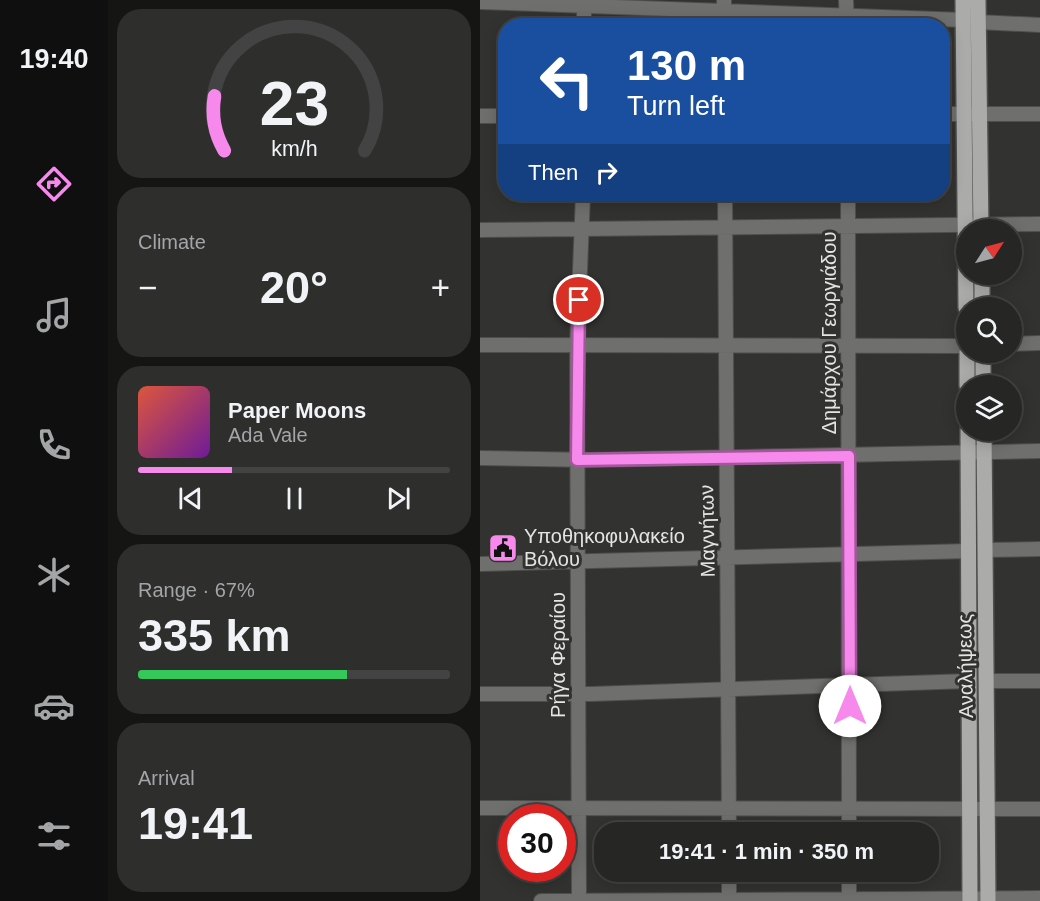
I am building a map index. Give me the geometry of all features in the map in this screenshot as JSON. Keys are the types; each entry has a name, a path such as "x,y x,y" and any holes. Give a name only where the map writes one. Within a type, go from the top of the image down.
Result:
{"main road":[{"path":"963,0 970,21 976,219"},
{"path":"970,21 978,0"},
{"name":"Αναλήψεως","path":"968,441 986,681 988,900"},
{"name":"Αναλήψεως","path":"970,900 969,681 984,441"}],"street":[{"path":"846,0 847,18"},
{"path":"480,2 724,5 831,18"},
{"path":"584,2 584,18"},
{"path":"950,21 1040,25"},
{"path":"950,114 1040,114"},
{"path":"480,116 498,116"},
{"name":"Ρήγα Φεραίου","path":"579,901 577,346 583,201"},
{"name":"Μαγνήτων","path":"725,201 729,822"},
{"name":"Δημάρχου Γεωργιάδου","path":"848,201 849,822"},
{"path":"1022,225 1040,224"},
{"path":"480,230 956,226"},
{"path":"1022,344 1040,343"},
{"path":"480,345 956,346"},
{"path":"480,458 577,460 726,458 1040,450"},
{"path":"480,564 1040,549"},
{"path":"480,694 578,694 969,681"},
{"path":"986,681 1040,681"},
{"path":"480,808 1040,809"},
{"path":"729,882 729,901"},
{"path":"849,882 849,900"},
{"path":"541,901 1040,898"}],"place":[{"name":"Υποθηκοφυλακείο Βόλου","path":"503,548"}],"route":[{"path":"579,300 577,460 849,456 850,706"}]}
